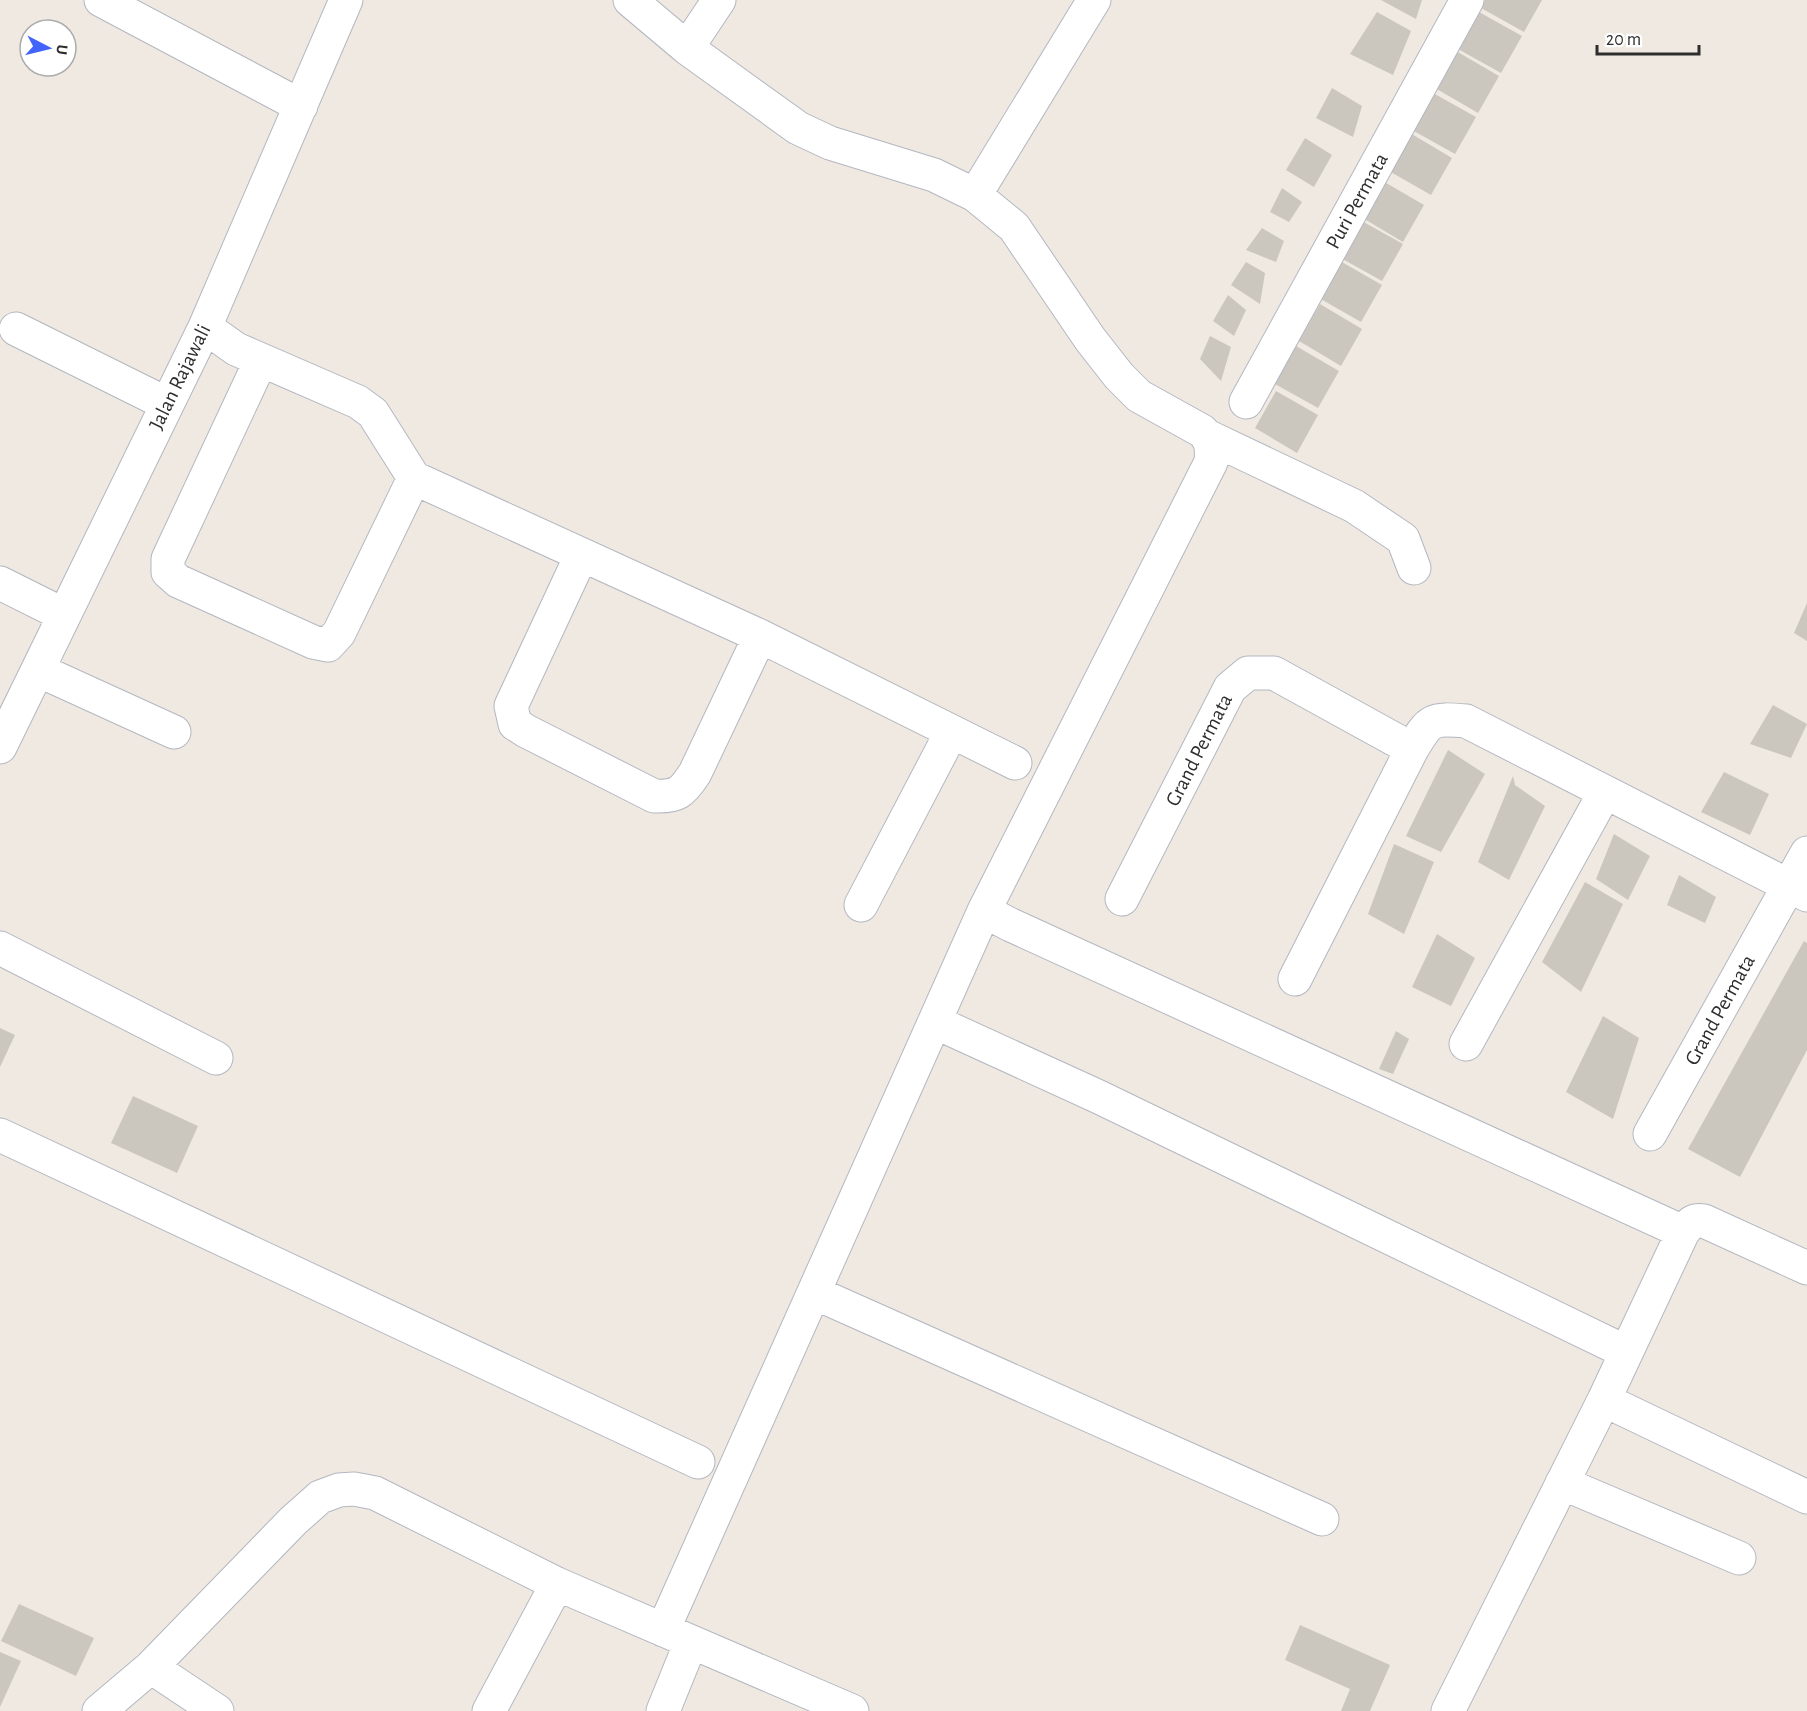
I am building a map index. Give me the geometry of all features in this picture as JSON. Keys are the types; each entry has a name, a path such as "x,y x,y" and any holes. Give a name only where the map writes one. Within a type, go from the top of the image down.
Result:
{"street":[{"path":"101,0 301,106"},
{"name":"Jalan Rajawali","path":"0,747 205,327 346,0"},
{"path":"630,0 687,48 798,128 830,143 934,175 975,195 1014,227 1089,339 1119,376 1139,396 1209,437 1354,506 1403,538 1414,568"},
{"path":"687,48 719,0"},
{"path":"975,195 1094,0"},
{"name":"Puri Permata","path":"1246,402 1467,0"},
{"path":"205,327 236,349 358,402 373,413 414,478 760,636 1015,763"},
{"path":"16,329 167,404"},
{"path":"261,360 168,559 168,572 178,581 313,642 328,645 339,633 414,478"},
{"path":"663,1711 677,1636 814,1293 984,911 1211,462 1212,450 1209,437"},
{"path":"581,556 511,706 515,724 654,795 672,797 685,789 695,773 760,636"},
{"path":"0,583 64,615"},
{"path":"38,670 174,732"},
{"name":"Grand Permata","path":"1122,899 1230,688 1248,673 1274,673 1412,749"},
{"path":"1295,979 1412,749 1426,725 1442,719 1467,721 1798,891"},
{"path":"861,904 951,733"},
{"path":"1466,1044 1605,792"},
{"name":"Grand Permata","path":"1650,1134 1798,891 1807,853"},
{"path":"984,911 1683,1232"},
{"path":"0,948 216,1058"},
{"path":"935,1022 1100,1097 1626,1352"},
{"path":"0,1135 698,1462"},
{"path":"1448,1711 1604,1400 1683,1232 1691,1222 1704,1221 1807,1268"},
{"path":"814,1293 1322,1519"},
{"path":"1604,1400 1807,1497"},
{"path":"1562,1483 1739,1558"},
{"path":"99,1711 151,1667 293,1521 320,1497 339,1490 354,1489 375,1493 557,1584 852,1711"},
{"path":"489,1711 557,1584"},
{"path":"151,1667 217,1711"}],"building":[{"path":"1381,0 1422,0 1416,19"},
{"path":"1485,0 1542,0 1524,32 1481,8"},
{"path":"1377,12 1411,31 1393,75 1350,54"},
{"path":"1479,12 1522,36 1501,73 1458,49"},
{"path":"1456,51 1499,76 1478,113 1435,88"},
{"path":"1332,88 1362,106 1353,137 1316,118"},
{"path":"1433,93 1476,117 1455,154 1412,130"},
{"path":"1410,133 1452,158 1431,195 1389,171"},
{"path":"1305,138 1332,155 1314,187 1286,170"},
{"path":"1381,180 1424,205 1403,242 1361,217"},
{"path":"1282,188 1302,202 1289,222 1270,212"},
{"path":"1360,220 1403,244 1382,281 1339,257"},
{"path":"1262,228 1284,241 1276,262 1246,250"},
{"path":"1340,261 1382,285 1361,322 1319,298"},
{"path":"1246,262 1265,273 1260,304 1231,285"},
{"path":"1228,295 1246,310 1234,336 1213,321"},
{"path":"1320,304 1362,329 1341,366 1299,341"},
{"path":"1210,336 1231,347 1221,381 1200,359"},
{"path":"1296,346 1339,371 1318,408 1275,384"},
{"path":"1276,391 1318,415 1297,453 1255,428"},
{"path":"1807,603 1807,641 1794,633"},
{"path":"1773,705 1807,724 1791,758 1750,744"},
{"path":"1448,750 1485,774 1441,852 1406,836"},
{"path":"1724,772 1769,794 1750,835 1701,812"},
{"path":"1513,776 1515,785 1545,806 1509,880 1478,862"},
{"path":"1614,834 1650,856 1628,900 1596,879"},
{"path":"1394,844 1434,862 1404,934 1368,914"},
{"path":"1679,875 1716,897 1705,923 1667,905"},
{"path":"1585,882 1623,904 1581,992 1542,962"},
{"path":"1437,934 1475,958 1451,1006 1412,987"},
{"path":"1804,941 1807,943 1807,1050 1740,1177 1688,1149"},
{"path":"1603,1016 1639,1038 1613,1119 1566,1092"},
{"path":"0,1028 15,1035 0,1067"},
{"path":"1396,1031 1409,1039 1393,1074 1379,1069"},
{"path":"133,1096 198,1126 177,1173 111,1143"},
{"path":"19,1604 94,1638 76,1676 1,1641"},
{"path":"1300,1625 1390,1665 1370,1711 1341,1711 1350,1689 1285,1660"},
{"path":"0,1652 21,1661 0,1707"}]}
